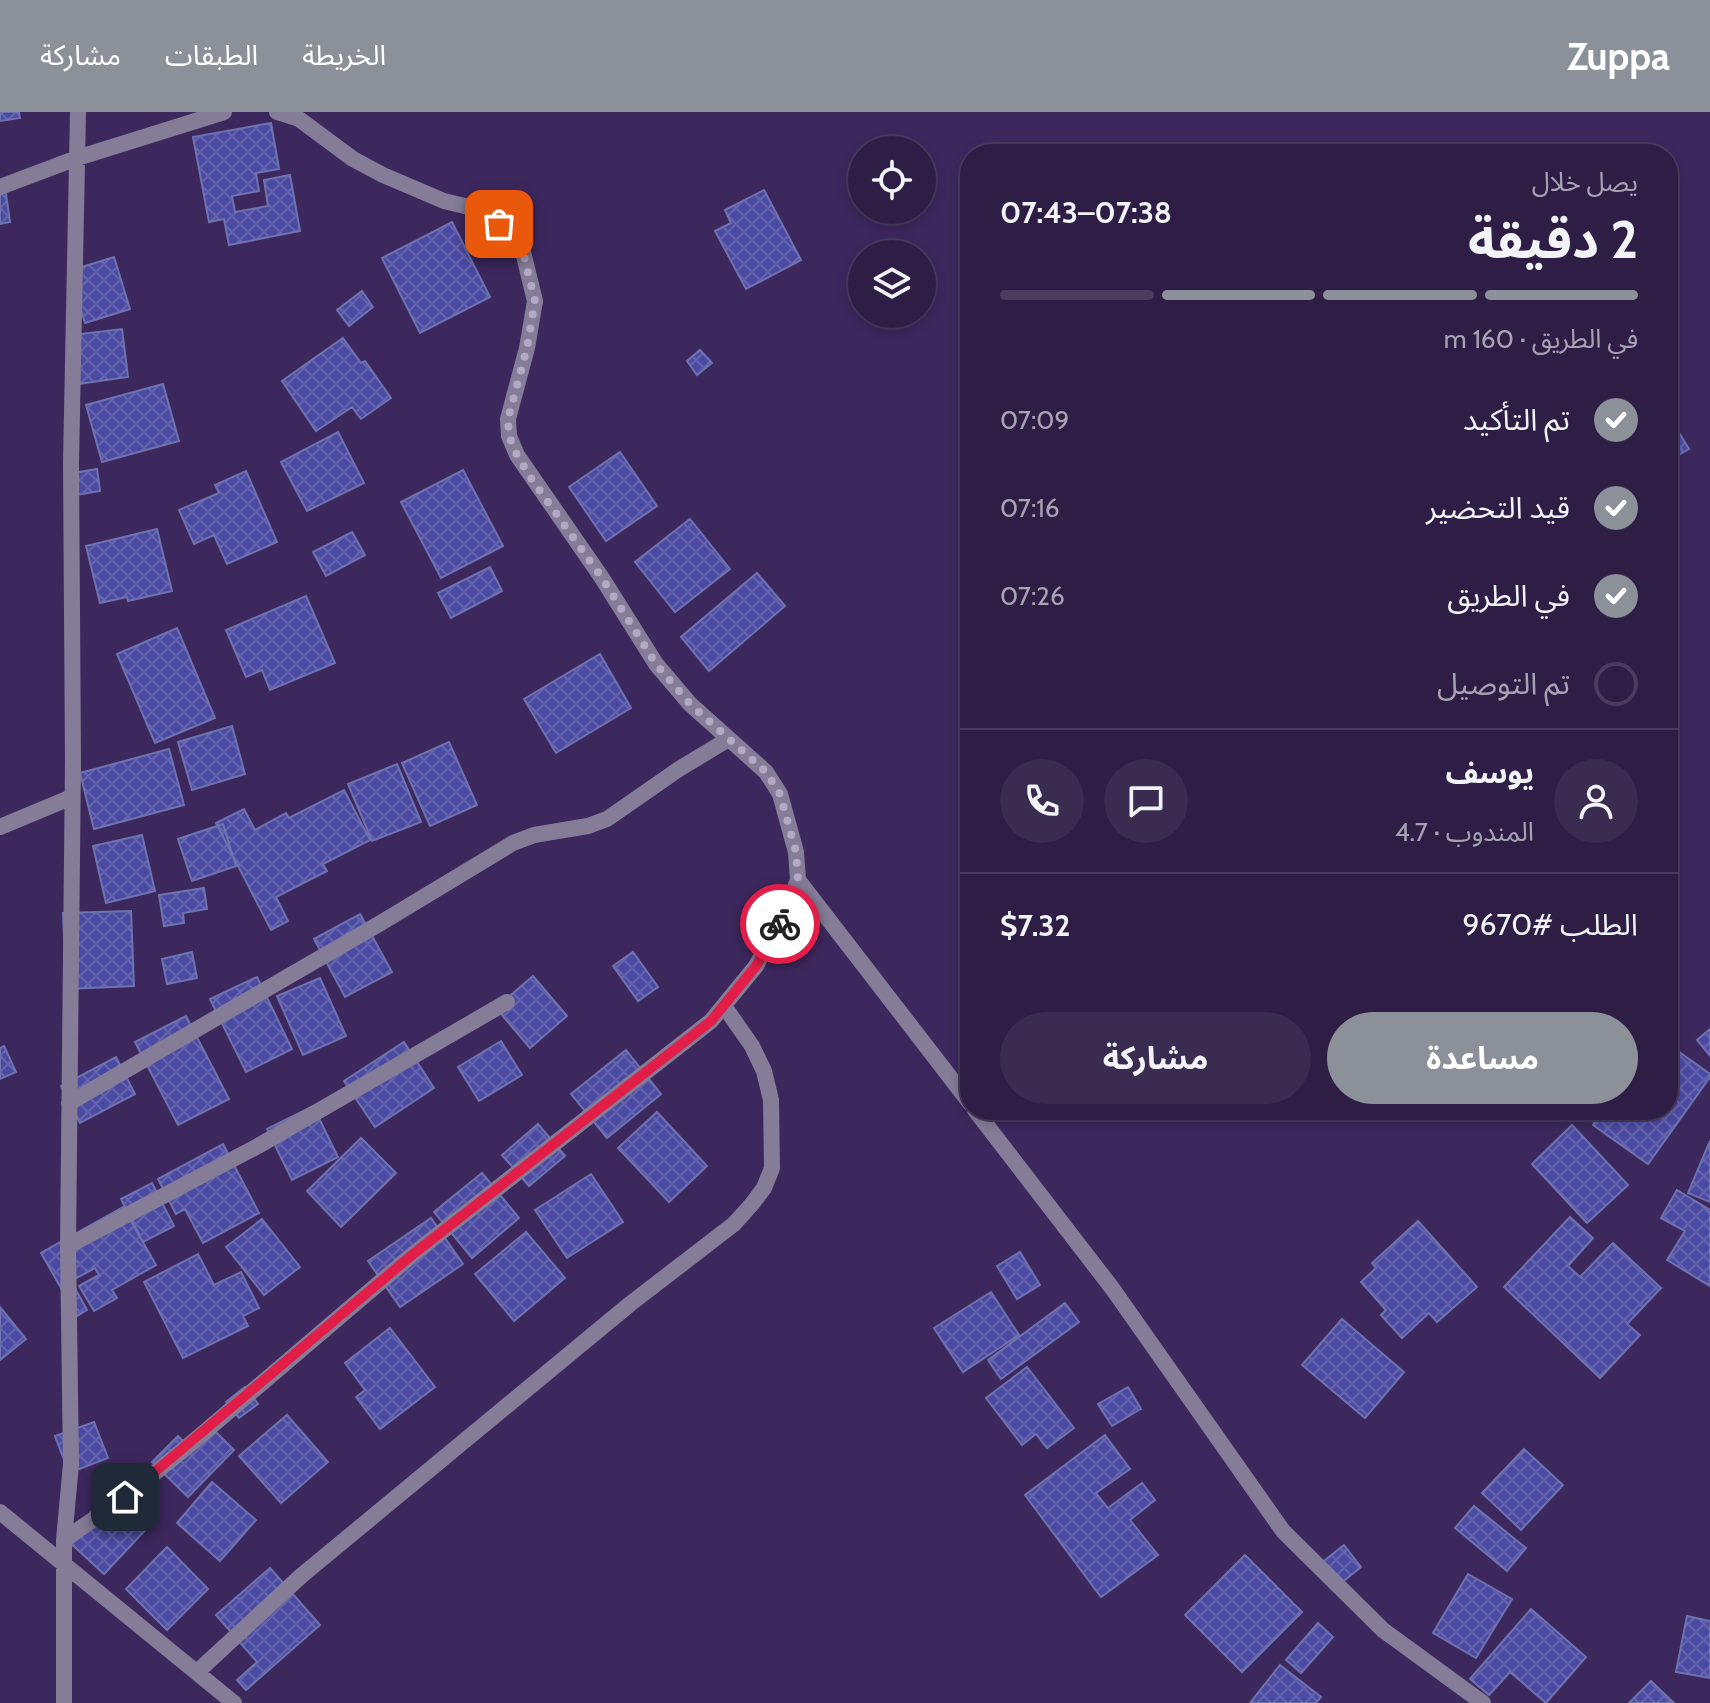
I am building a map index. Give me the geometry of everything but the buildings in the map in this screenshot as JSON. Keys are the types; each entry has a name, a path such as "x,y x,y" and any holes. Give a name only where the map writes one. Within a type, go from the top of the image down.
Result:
{"street":[{"path":"64,1703 64,1540 71,1464 68,1246 71,463 78,112"},
{"path":"0,187 77,158 224,112"},
{"path":"64,1540 125,1497 412,1255 711,1021 756,966 798,880 796,852 780,794 766,772 690,704 656,664 602,578 517,455 509,436 508,419 527,348 535,301 523,252 499,224 473,208 444,201 383,175 353,159 299,119 277,112"},
{"path":"69,1103 513,843 534,835 579,828 607,819 727,740"},
{"path":"0,827 72,797"},
{"path":"798,880 960,1090"},
{"path":"68,1246 258,1146 507,1002"},
{"path":"197,1672 301,1576 619,1313 734,1224 752,1204 764,1188 772,1168 771,1100 764,1071 752,1046 724,1006"},
{"path":"983,1120 1112,1288 1283,1531 1383,1630 1483,1703"},
{"path":"0,1512 234,1703"}],"way so far":[{"path":"499,224 523,252 535,301 527,348 508,419 509,436 531,478 602,578 656,664 690,704 766,772 780,794 796,852 798,880 780,924"}],"route":[{"path":"125,1497 412,1255 711,1021 756,966 780,924"}]}
